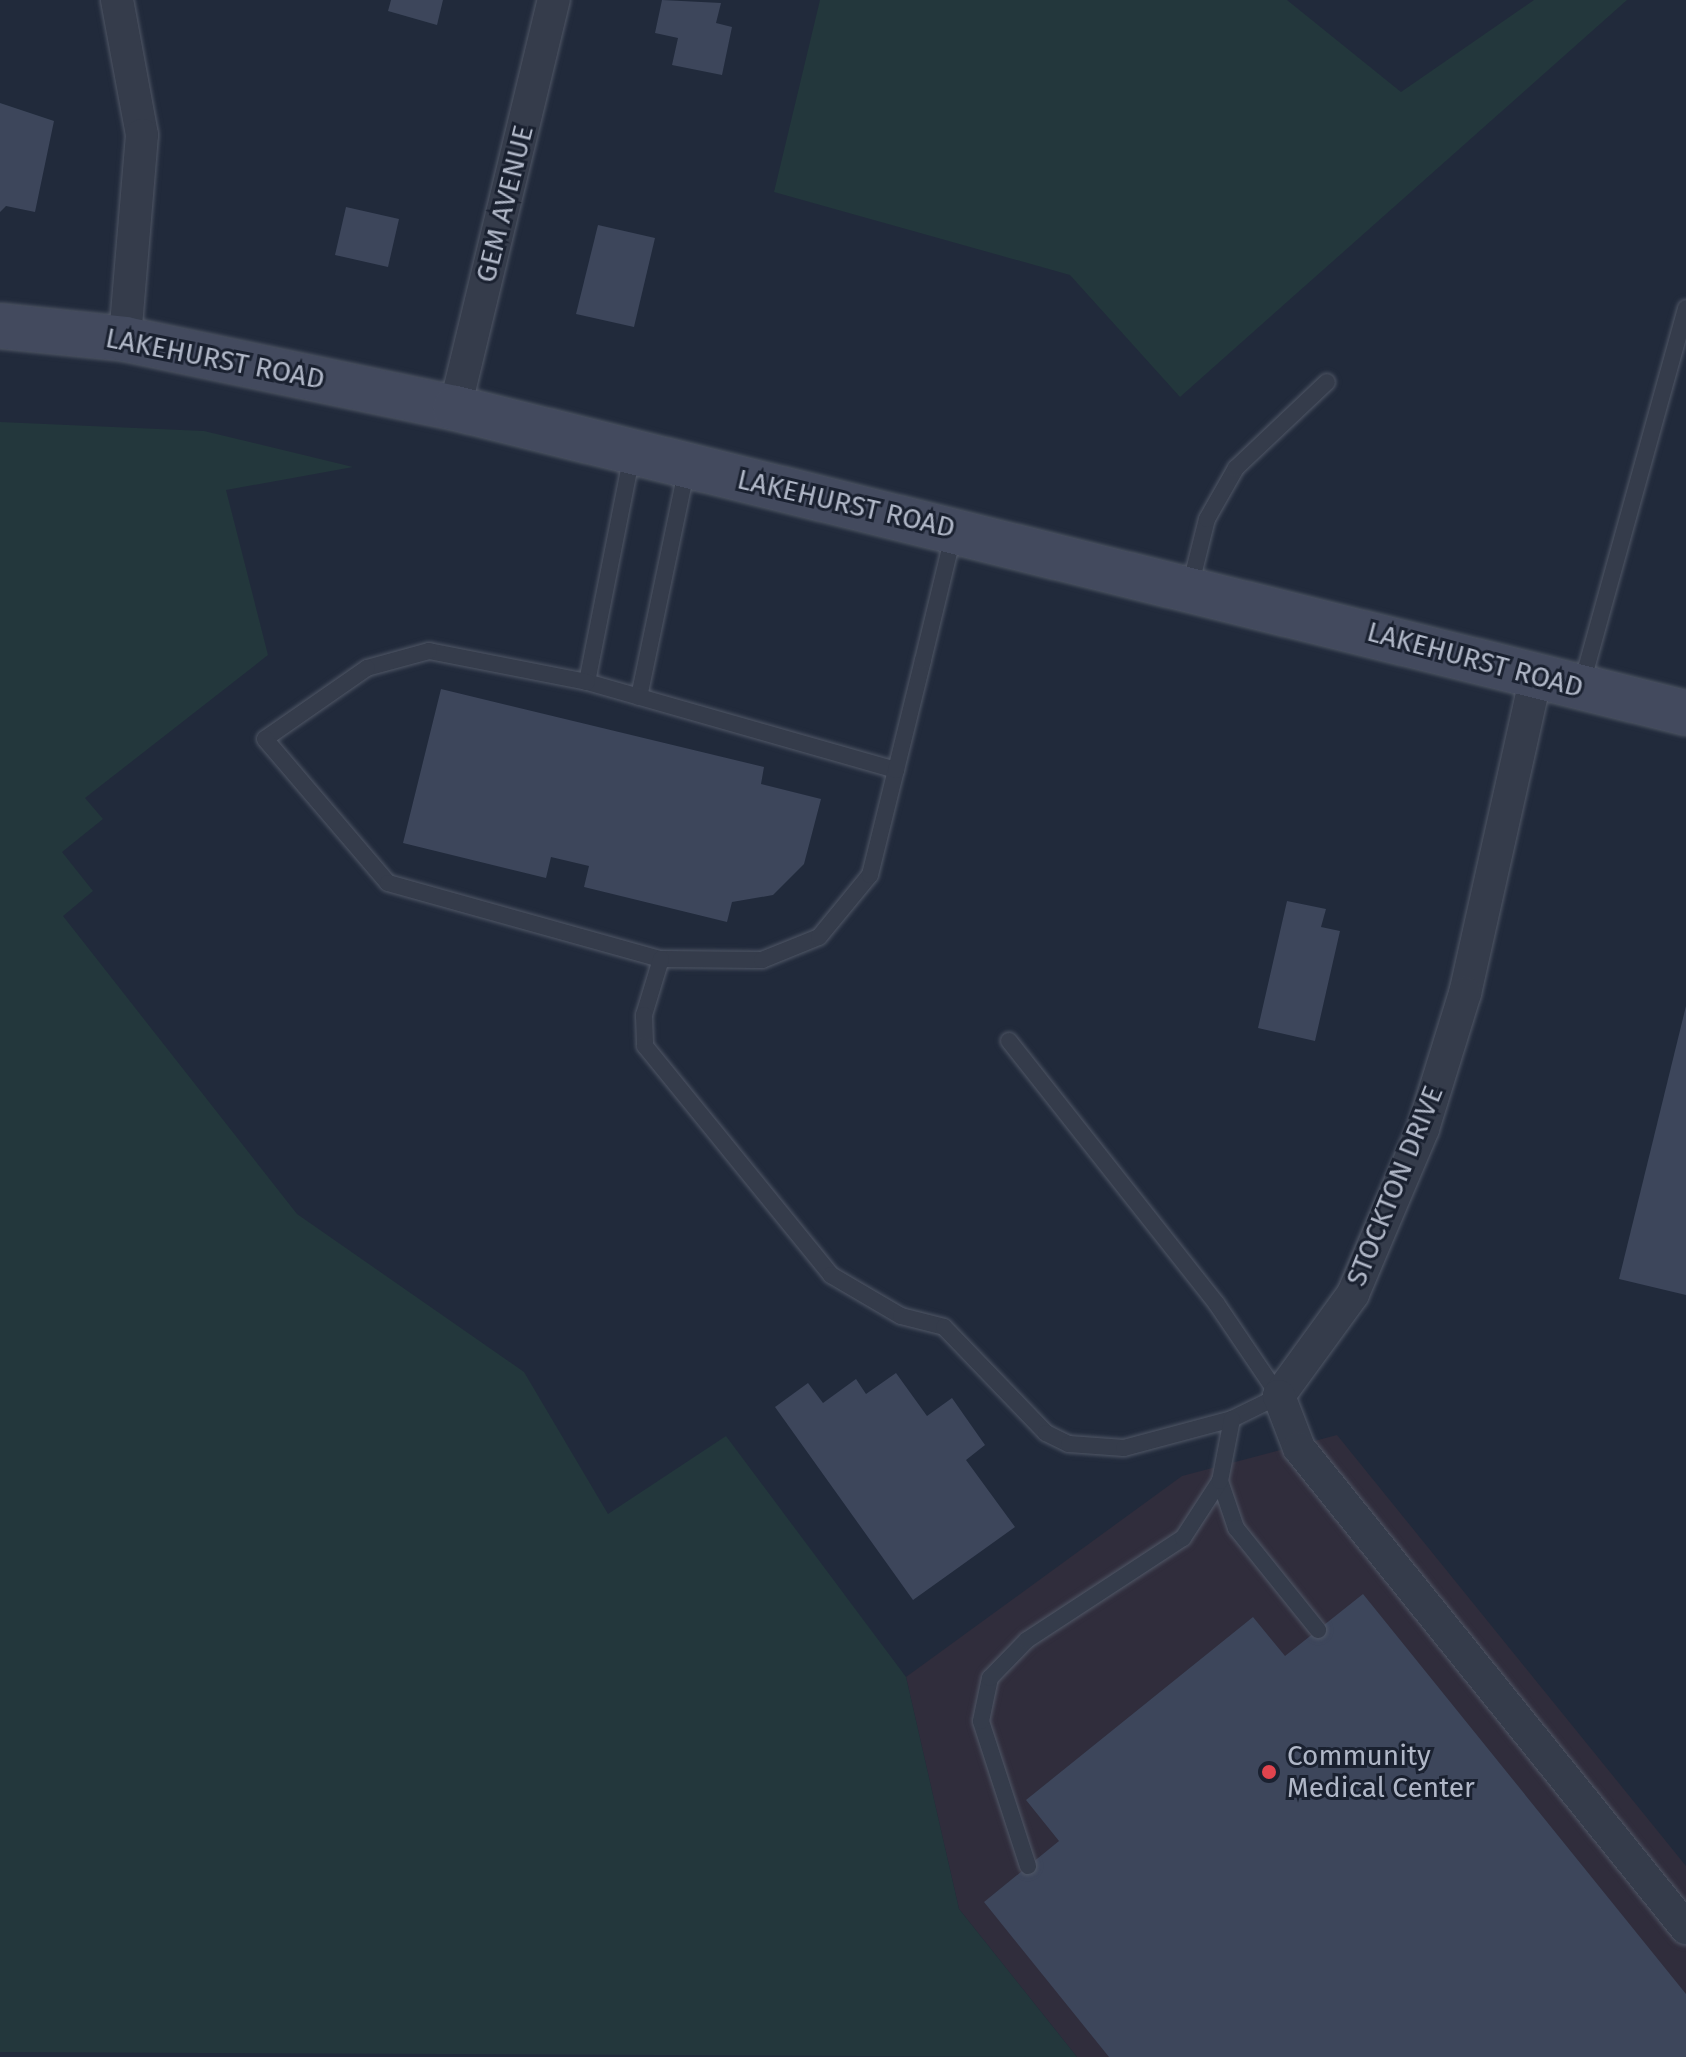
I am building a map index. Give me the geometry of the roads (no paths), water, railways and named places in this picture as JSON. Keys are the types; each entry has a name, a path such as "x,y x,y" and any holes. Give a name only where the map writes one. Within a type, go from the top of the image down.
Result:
{"main road":[{"name":"LAKEHURST ROAD","path":"0,326 125,339 455,408 1686,713"}],"street":[{"path":"117,0 142,135 125,339"},
{"name":"GEM AVENUE","path":"455,408 554,0"},
{"name":"STOCKTON DRIVE","path":"1279,1396 1353,1294 1423,1129 1465,993 1536,676"},
{"path":"1279,1396 1299,1448 1686,1928"}],"lane":[{"path":"1581,689 1686,308"},
{"path":"1190,588 1207,519 1236,468 1327,382"},
{"path":"587,682 632,453"},
{"path":"639,697 687,467"},
{"path":"896,770 587,682 429,651 367,668 265,739 388,883 661,959 762,960 819,937 870,875 896,770 955,530"},
{"path":"661,959 644,1015 645,1046 844,1288 944,1327 1023,1416 1069,1444 1124,1448 1232,1419 1279,1396 1216,1303 1009,1041"},
{"path":"1028,1866 981,1721 990,1678 1027,1640 1183,1538 1220,1481 1232,1419"},
{"path":"1220,1481 1236,1528 1318,1630"}],"place":[{"name":"Community Medical Center","path":"1269,1772"}]}
